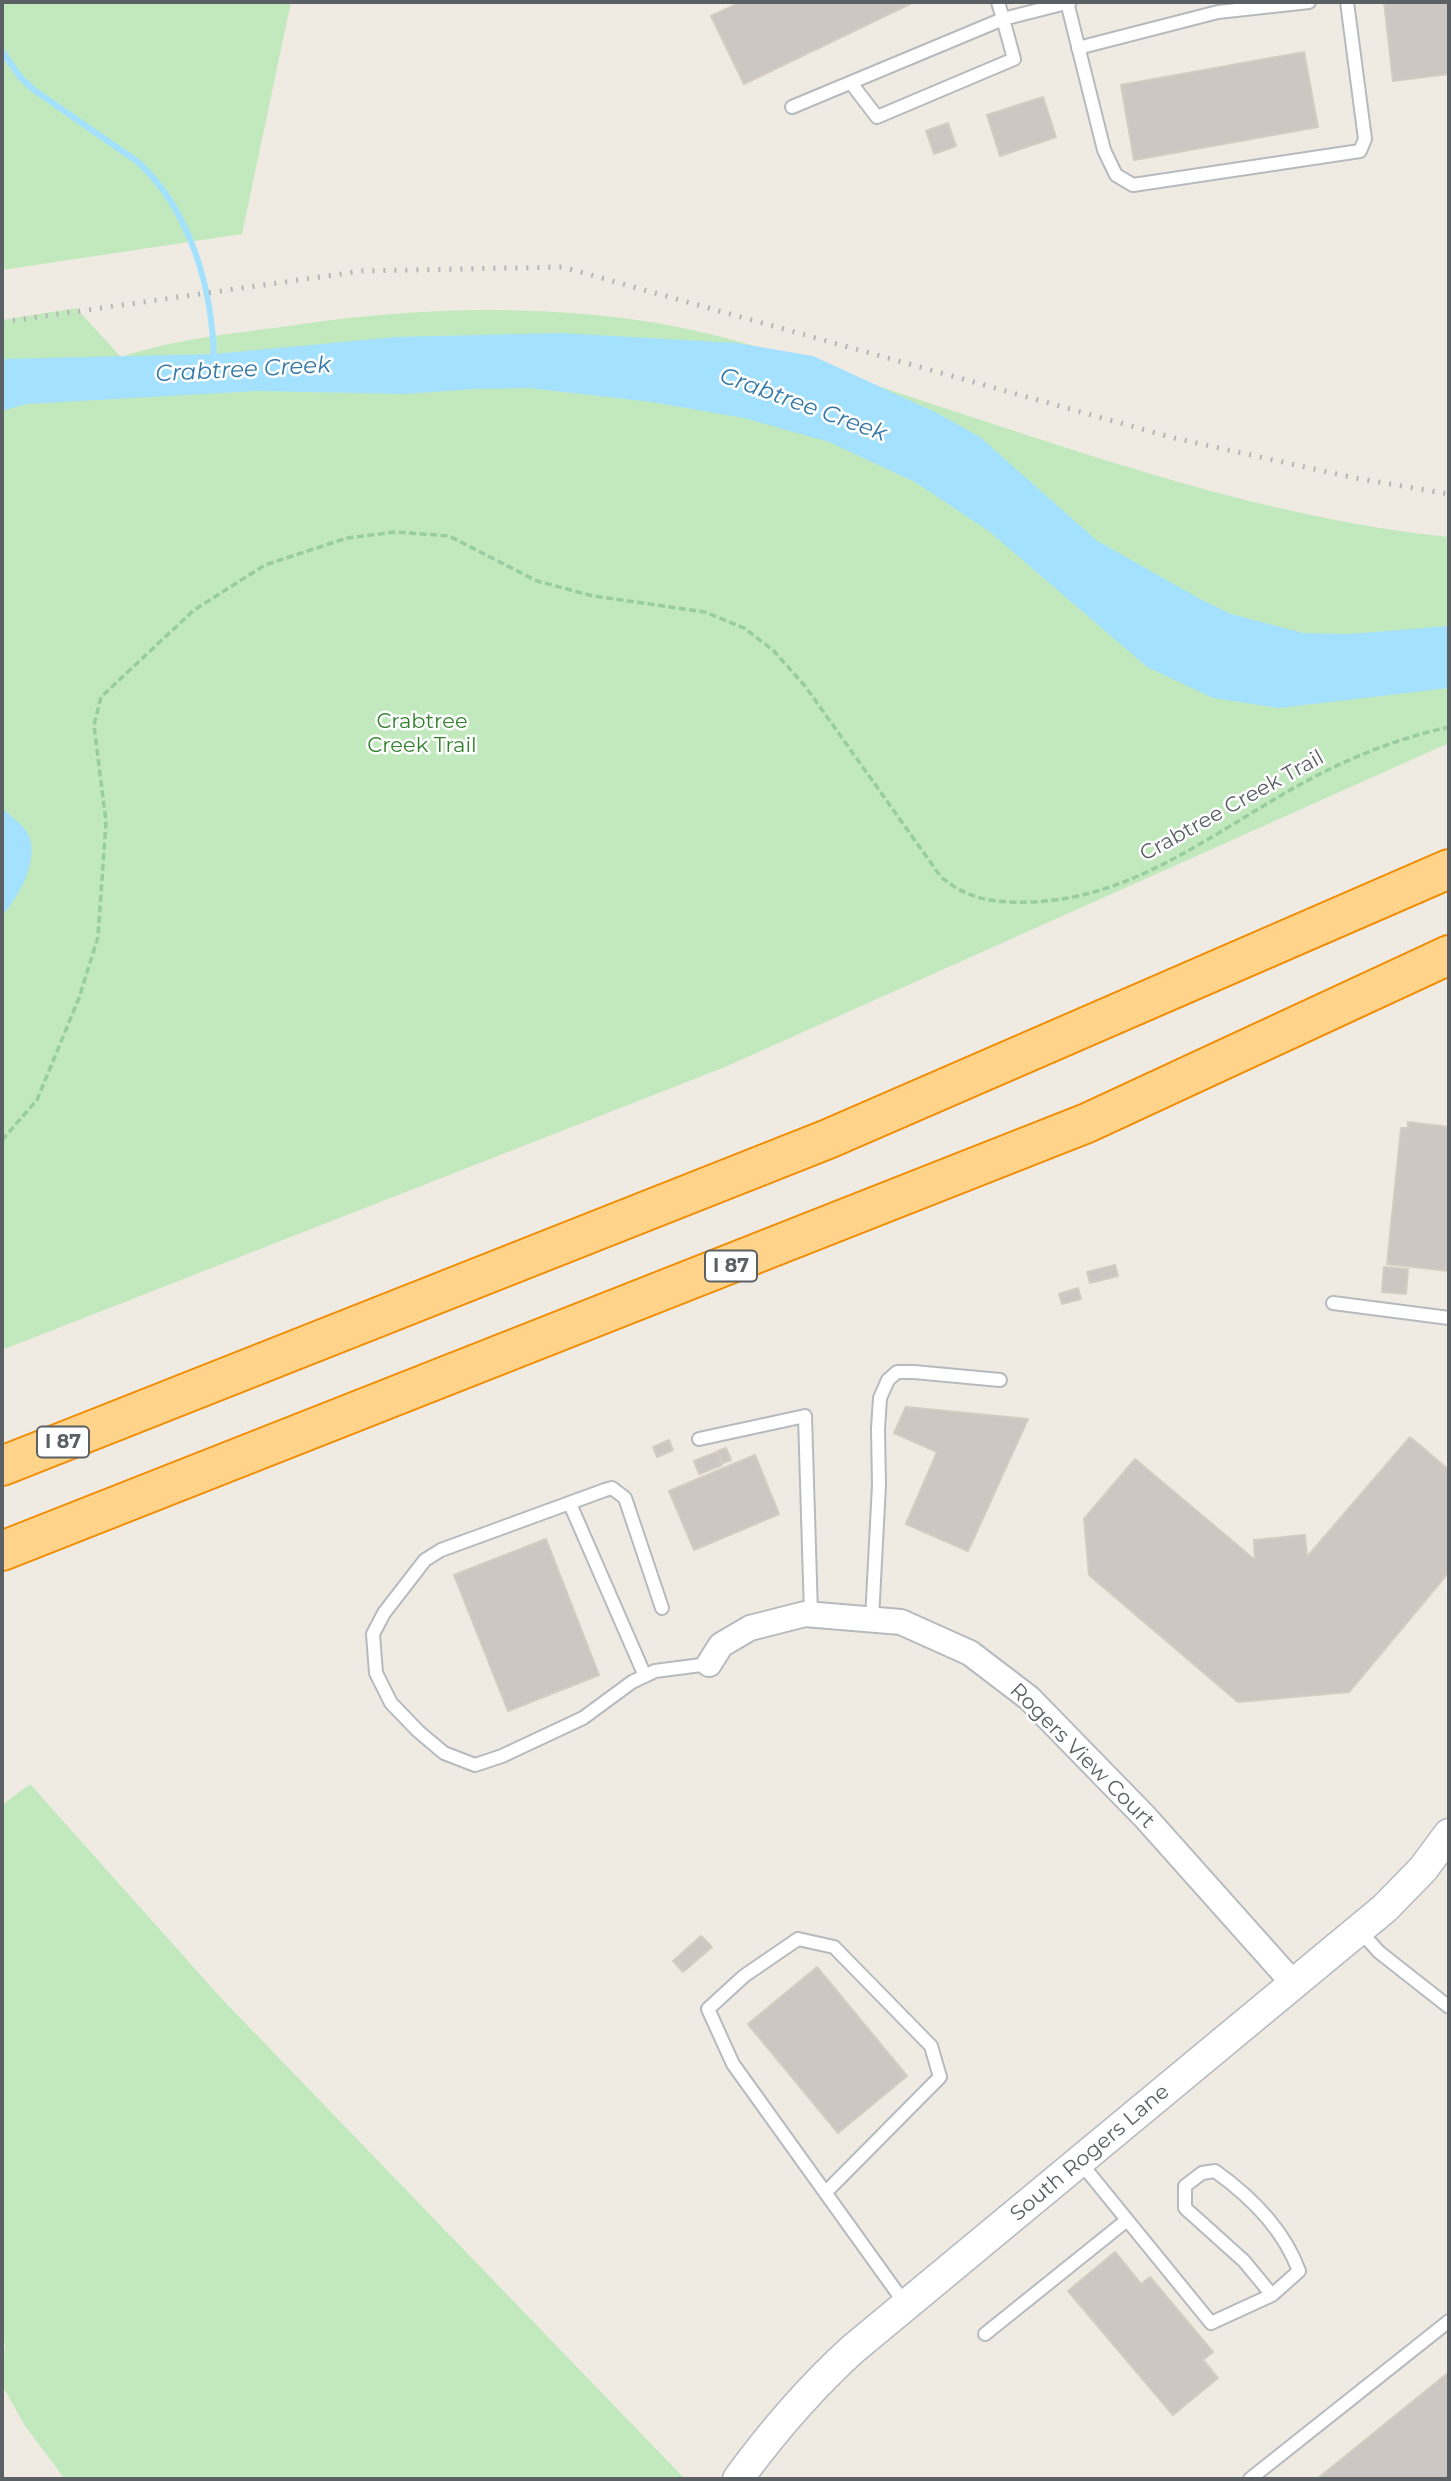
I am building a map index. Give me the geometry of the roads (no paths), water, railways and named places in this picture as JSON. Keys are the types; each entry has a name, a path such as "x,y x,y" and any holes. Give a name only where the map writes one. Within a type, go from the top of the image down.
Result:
{"highway":[{"name":"I 87","path":"2,1466 828,1139 1449,869"},
{"name":"I 87","path":"2,1551 1087,1123 1449,955"},
{"path":"2,1457 125,1418"},
{"path":"2,1564 108,1511"}],"street":[{"name":"Rogers View Court","path":"709,1664 721,1645 750,1628 811,1614 901,1622 970,1653 1029,1699 1145,1817 1294,1984"},
{"name":"South Rogers Lane","path":"738,2479 813,2385 1385,1908 1445,1847"}],"lane":[{"path":"851,83 877,117 1014,59 998,2"},
{"path":"792,107 1003,19 1068,2 1104,150 1116,175 1133,185 1328,158 1360,151 1365,139 1347,2"},
{"path":"1078,48 1218,12 1309,2"},
{"path":"1333,1303 1449,1318"},
{"path":"872,1619 879,1485 880,1398 888,1380 897,1373 914,1372 1000,1380"},
{"path":"699,1438 806,1416 811,1614"},
{"path":"662,1608 625,1498 612,1488 441,1550 425,1560 384,1613 373,1634 376,1674 391,1703 418,1731 444,1753 475,1765 502,1756 583,1718 632,1682 655,1671 709,1664"},
{"path":"570,1504 645,1676"},
{"path":"1359,1930 1379,1952 1449,2007"},
{"path":"826,2192 940,2077 931,2046 834,1947 797,1939 744,1976 708,2009 733,2063 906,2305"},
{"path":"1080,2162 1210,2323 1272,2295 1300,2271 1291,2250 1244,2192 1215,2171 1202,2173 1185,2186 1185,2208 1244,2261 1272,2295"},
{"path":"985,2334 1127,2220"},
{"path":"1250,2479 1449,2321"}],"water":[{"name":"Crabtree Creek","path":"561,333 737,343 813,356 937,413 980,437 1096,540 1231,614 1303,633 1349,634 1449,626 1449,688 1279,708 1213,698 1147,667 990,532 915,482 829,442 744,418 651,402 529,388 405,394 258,391 26,404 2,411 2,359 214,354 396,337"},
{"path":"2,808 29,836 31,857 25,879 2,916"}],"waterway":[{"name":"Crabtree Creek","path":"2,51 20,77 34,90 138,162 172,204 196,253 209,307 214,362"}],"railway":[{"path":"2,322 362,271 562,267 1174,438 1355,478 1449,494"}],"park label":[{"name":"Crabtree Creek Trail","path":"422,734"}]}
